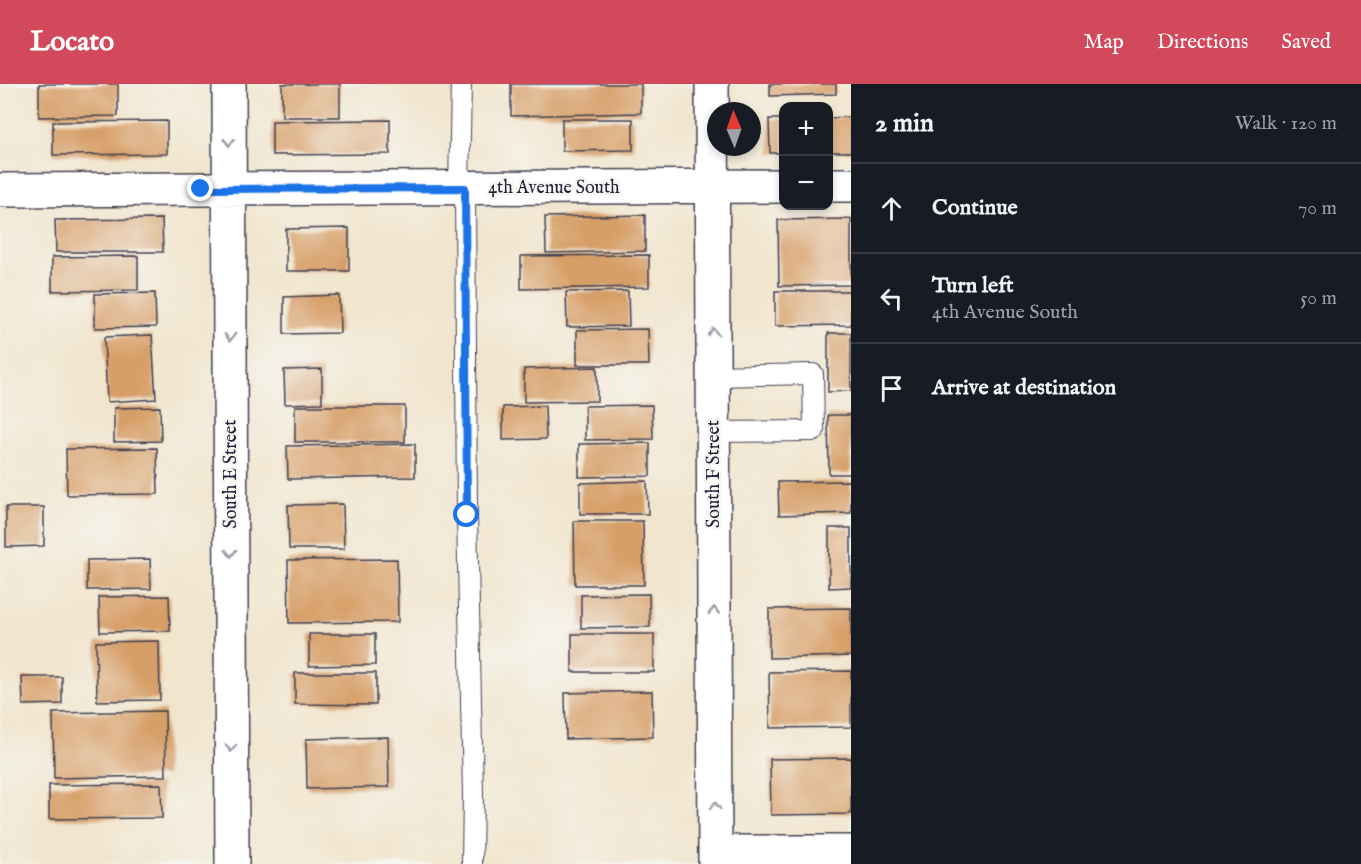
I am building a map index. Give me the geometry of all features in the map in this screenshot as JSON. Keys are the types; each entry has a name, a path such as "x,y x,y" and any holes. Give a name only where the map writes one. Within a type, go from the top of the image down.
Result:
{"street":[{"name":"South E Street","path":"229,84 232,864"},
{"name":"South F Street","path":"712,84 715,858"},
{"path":"833,185 851,185"},
{"name":"4th Avenue South","path":"0,190 779,186"},
{"path":"715,858 851,852"}],"lane":[{"path":"461,84 473,782 472,864"},
{"path":"713,376 813,374 814,430 713,432"}],"building":[{"path":"39,84 118,84 118,116 39,117"},
{"path":"282,84 340,84 340,117 282,117"},
{"path":"511,84 641,84 641,113 511,116"},
{"path":"770,84 836,84 836,94 770,96"},
{"path":"851,117 851,152 833,152 833,118"},
{"path":"562,119 633,119 633,150 562,151"},
{"path":"769,119 779,119 779,153 770,153"},
{"path":"390,120 390,154 272,155 272,121"},
{"path":"167,121 167,154 53,155 53,122"},
{"path":"645,215 645,251 546,253 545,217"},
{"path":"162,219 163,252 56,252 55,220"},
{"path":"851,219 851,285 779,286 778,220"},
{"path":"349,228 349,271 286,271 286,229"},
{"path":"649,255 649,287 521,289 521,256"},
{"path":"138,256 138,290 52,291 52,257"},
{"path":"628,291 629,326 567,327 566,292"},
{"path":"775,291 851,291 851,325 775,326"},
{"path":"155,293 156,327 95,328 95,294"},
{"path":"339,295 340,333 284,334 284,297"},
{"path":"648,329 649,365 577,365 577,330"},
{"path":"828,333 851,333 851,391 828,392"},
{"path":"152,335 156,399 107,402 104,337"},
{"path":"597,367 597,401 524,402 524,369"},
{"path":"322,369 322,403 285,404 284,370"},
{"path":"652,405 653,439 585,440 585,406"},
{"path":"295,406 405,406 405,442 295,442"},
{"path":"545,406 546,439 503,440 503,407"},
{"path":"160,407 161,441 114,442 114,408"},
{"path":"828,415 851,415 851,474 829,474"},
{"path":"650,443 650,476 579,477 579,444"},
{"path":"415,444 415,477 288,479 287,446"},
{"path":"157,448 158,494 67,495 66,449"},
{"path":"647,481 648,514 580,514 580,483"},
{"path":"851,481 851,513 779,515 778,482"},
{"path":"343,504 344,549 289,549 288,505"},
{"path":"6,507 44,507 44,546 6,547"},
{"path":"574,521 643,521 644,585 575,585"},
{"path":"829,528 851,528 851,587 829,588"},
{"path":"150,559 151,589 87,590 87,560"},
{"path":"397,559 398,622 289,623 288,560"},
{"path":"649,594 650,627 581,628 581,595"},
{"path":"169,596 170,631 100,632 99,597"},
{"path":"851,608 851,656 769,658 769,609"},
{"path":"309,634 375,634 375,665 309,666"},
{"path":"572,634 654,634 654,672 572,672"},
{"path":"159,641 160,700 97,701 96,642"},
{"path":"851,671 851,727 770,728 769,672"},
{"path":"295,673 376,673 376,705 295,704"},
{"path":"22,677 62,677 62,704 23,705"},
{"path":"652,691 653,737 566,739 565,693"},
{"path":"165,711 166,776 54,778 53,713"},
{"path":"388,737 389,787 307,789 306,739"},
{"path":"851,758 851,814 771,815 770,759"},
{"path":"161,784 162,818 49,819 49,785"}],"route":[{"path":"201,189 465,188 467,515"}]}
